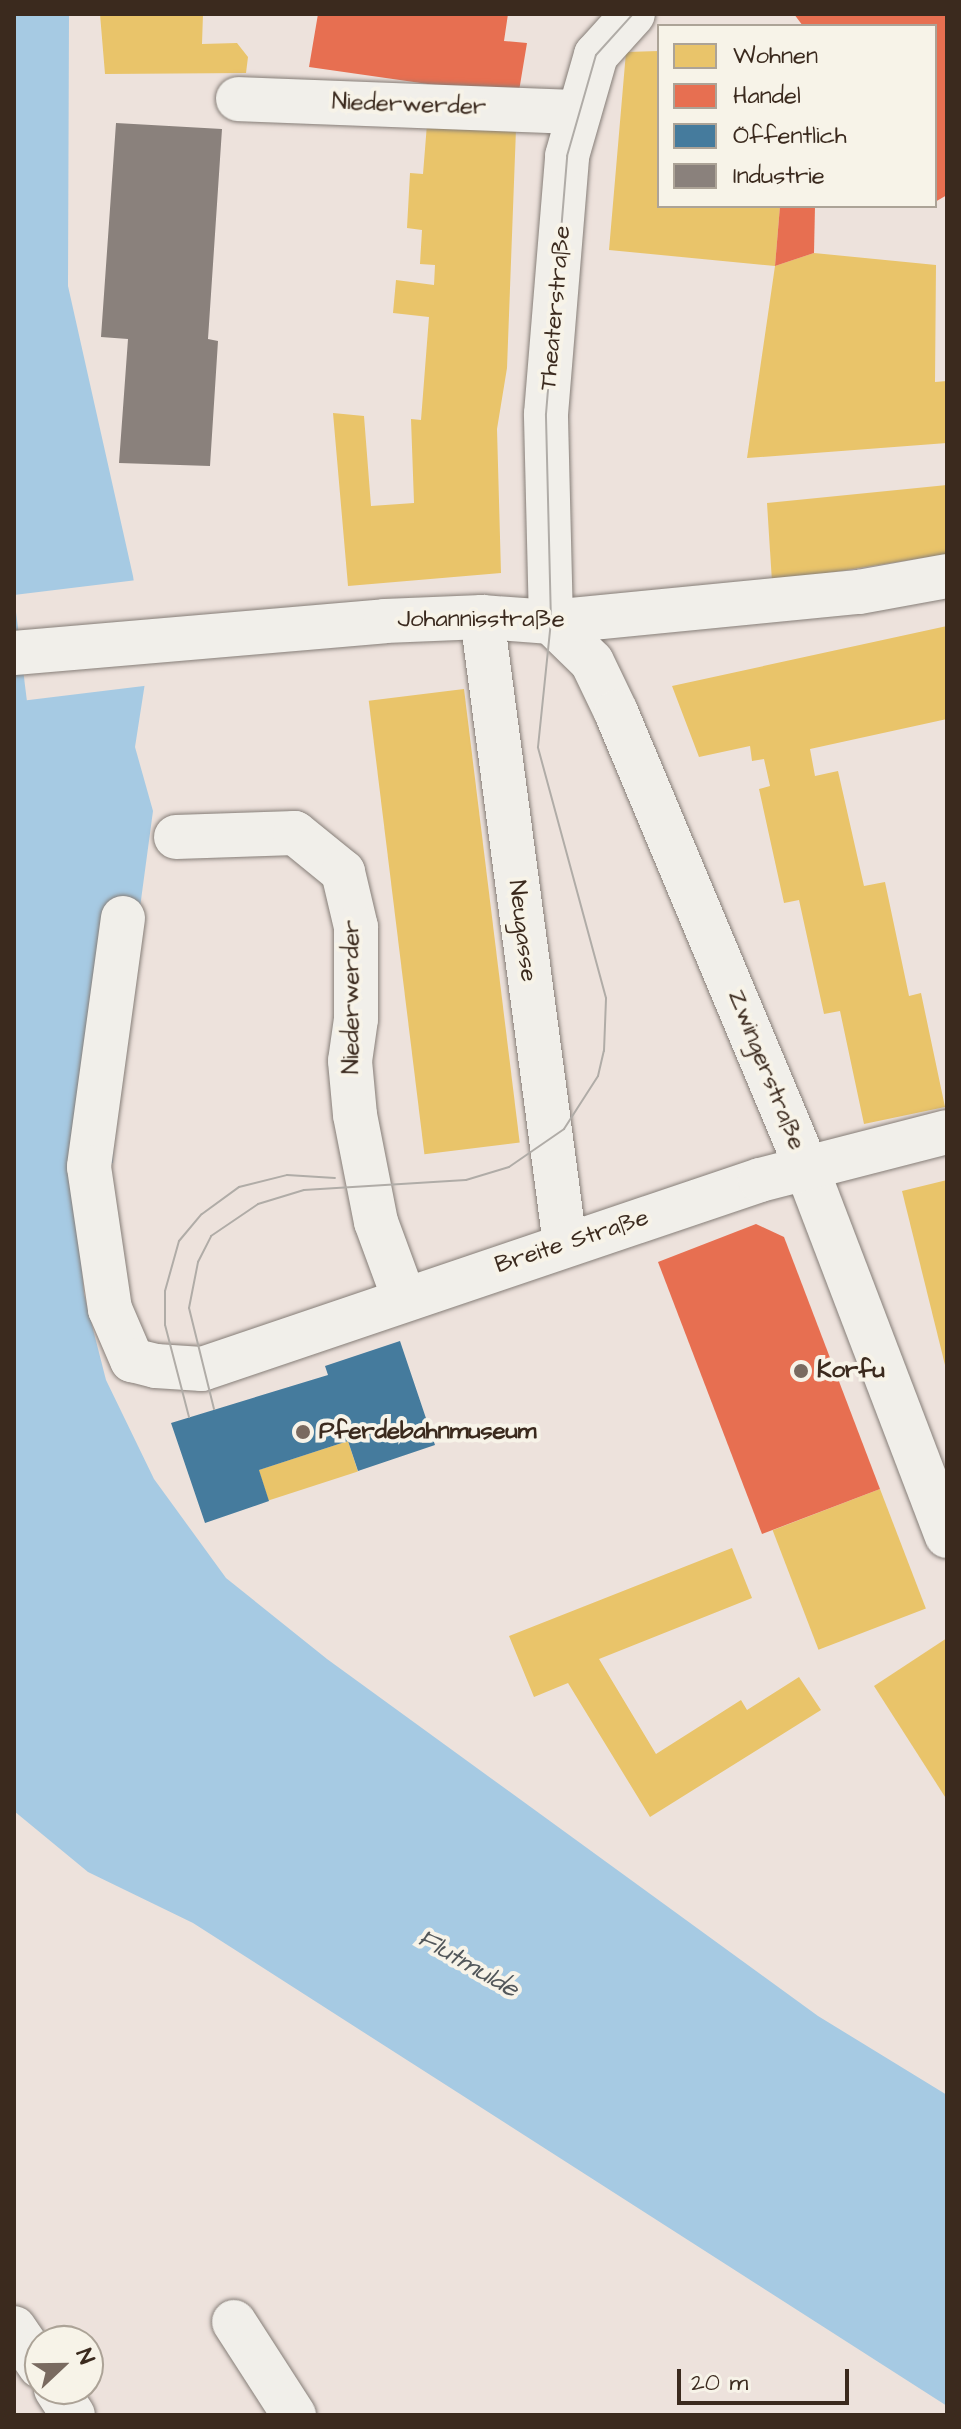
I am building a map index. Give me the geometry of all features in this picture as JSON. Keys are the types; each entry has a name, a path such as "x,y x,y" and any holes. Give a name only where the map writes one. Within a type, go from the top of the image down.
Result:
{"street":[{"name":"Theaterstraße","path":"551,622 546,414 567,156 601,44 633,14"},
{"name":"Niederwerder","path":"238,99 579,112"},
{"name":"Johannisstraße","path":"14,653 482,617 551,622 859,592 947,576"},
{"name":"Neugasse","path":"482,617 565,1244"},
{"name":"Zwingerstraße","path":"551,622 592,662 616,712 806,1167 947,1536"},
{"name":"Niederwerder","path":"176,837 295,833 343,872 356,927 356,1019 350,1061 355,1115 376,1222 404,1298"},
{"name":"Breite Straße","path":"123,918 89,1167 110,1309 132,1360 177,1371 202,1369 565,1244 806,1167 947,1132"},
{"path":"234,2322 294,2415"}],"water":[{"name":"Flutmulde","path":"14,14 69,14 68,286 133,576 147,670 135,747 153,811 115,1093 113,1163 74,1169 84,1294 106,1380 154,1479 226,1578 327,1659 818,2016 947,2095 947,2406 193,1923 88,1872 14,1811"}],"pier":[{"path":"137,580 150,685 27,700 14,595"}],"building: Wohnen":[{"path":"100,14 203,14 202,44 237,43 248,57 246,73 105,74"},
{"path":"657,51 657,208 780,208 775,266 609,250 626,52"},
{"path":"427,124 516,129 507,368 497,429 501,573 348,586 333,413 364,416 371,506 414,503 411,419 421,420 429,317 393,313 396,280 434,285 435,265 420,264 422,230 407,228 410,173 423,174"},
{"path":"814,253 936,265 935,382 947,381 947,443 747,458 775,266"},
{"path":"947,485 947,554 772,582 767,503"},
{"path":"947,626 947,719 810,749 815,776 838,771 864,886 885,882 909,996 921,993 945,1107 864,1124 840,1011 824,1014 799,900 784,903 759,789 770,786 764,759 752,761 750,746 699,757 672,686"},
{"path":"464,689 520,1143 424,1154 369,701"},
{"path":"947,1180 947,1369 946,1369 902,1191"},
{"path":"348,1441 358,1471 268,1500 259,1470"},
{"path":"880,1489 926,1608 819,1650 773,1530"},
{"path":"732,1548 752,1598 599,1659 656,1754 741,1700 747,1710 799,1677 821,1710 650,1817 568,1683 534,1697 509,1636"},
{"path":"947,1638 947,1800 874,1686"}],"building: Handel":[{"path":"318,14 508,14 504,41 527,43 518,97 309,67"},
{"path":"794,14 947,14 947,195 937,201 937,24 802,24"},
{"path":"780,208 815,208 814,253 775,266"},
{"path":"756,1224 784,1237 880,1489 762,1534 658,1262"}],"building: Öffentlich":[{"name":"Pferdebahnmuseum","path":"400,1341 435,1445 358,1471 348,1441 259,1470 269,1501 205,1523 171,1423 328,1375 325,1366"}],"building: Industrie":[{"path":"116,123 222,129 208,339 218,341 210,466 119,463 128,339 101,337"}],"tram line":[{"path":"214,1409 189,1308 198,1262 211,1236 258,1204 304,1190 466,1180 509,1167 564,1129 598,1076 604,1051 606,998 538,747 551,622 546,414 567,156 596,55 633,14"},
{"path":"189,1417 165,1325 165,1291 179,1241 202,1214 239,1187 287,1175 335,1178"}],"place":[{"name":"Korfu","path":"801,1371"},
{"name":"Pferdebahnmuseum","path":"303,1432"}]}
